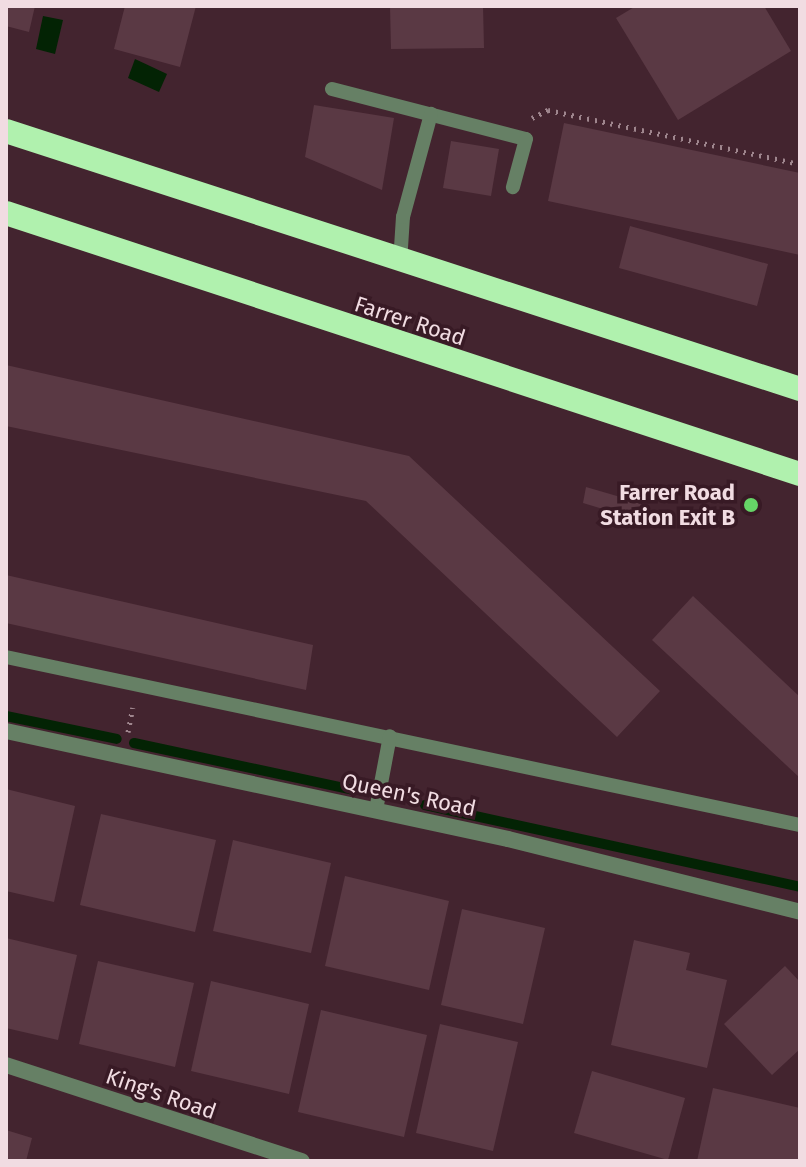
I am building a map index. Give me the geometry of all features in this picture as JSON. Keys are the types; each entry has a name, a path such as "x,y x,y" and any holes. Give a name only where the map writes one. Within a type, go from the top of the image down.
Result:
{"highway":[{"path":"6,131 400,263 800,389"},
{"name":"Farrer Road","path":"6,213 800,474"}],"street":[{"name":"Queen's Road","path":"6,731 376,810 800,912"},
{"name":"King's Road","path":"6,1065 302,1161"}],"lane":[{"path":"332,89 526,139 513,187"},
{"path":"400,263 403,217 431,114"},
{"path":"6,657 800,825"},
{"path":"376,810 390,736"}],"path":[{"path":"498,133 548,110 800,164"},
{"path":"125,745 138,684"}],"shaded area":[{"path":"43,16 63,20 55,54 36,49"},
{"path":"135,59 167,74 159,92 128,78"}],"building":[{"path":"6,6 35,6 29,32 6,26"},
{"path":"125,6 196,6 180,67 114,49"},
{"path":"390,6 483,6 484,48 391,49"},
{"path":"636,6 764,6 791,51 678,120 616,18"},
{"path":"314,105 394,118 382,190 305,157"},
{"path":"564,123 800,173 800,255 548,201"},
{"path":"451,141 499,149 491,196 443,188"},
{"path":"630,226 768,264 757,306 619,268"},
{"path":"6,365 409,456 660,691 617,737 366,501 6,426"},
{"path":"586,487 641,503 636,519 583,503"},
{"path":"6,575 313,645 306,690 6,623"},
{"path":"693,596 800,697 800,778 652,640"},
{"path":"6,789 75,806 54,902 6,891"},
{"path":"101,814 216,840 195,932 80,905"},
{"path":"233,840 331,863 311,953 213,931"},
{"path":"345,876 449,901 429,990 325,966"},
{"path":"462,909 545,928 523,1024 441,1005"},
{"path":"6,938 77,955 58,1040 6,1028"},
{"path":"634,940 690,953 686,970 727,980 707,1068 611,1045"},
{"path":"98,961 194,983 175,1067 79,1044"},
{"path":"785,966 800,982 800,1049 772,1075 724,1024"},
{"path":"211,981 309,1004 289,1094 191,1071"},
{"path":"321,1010 427,1035 404,1137 298,1112"},
{"path":"440,1024 518,1042 493,1151 416,1133"},
{"path":"592,1071 685,1098 668,1160 574,1133"},
{"path":"713,1088 800,1108 800,1161 697,1161"},
{"path":"6,1130 32,1138 26,1161 6,1161"}],"waterway":[{"path":"6,716 117,739"},
{"path":"134,743 353,790"},
{"path":"425,805 800,887"}],"place":[{"name":"Farrer Road Station Exit B","path":"751,505"}]}
